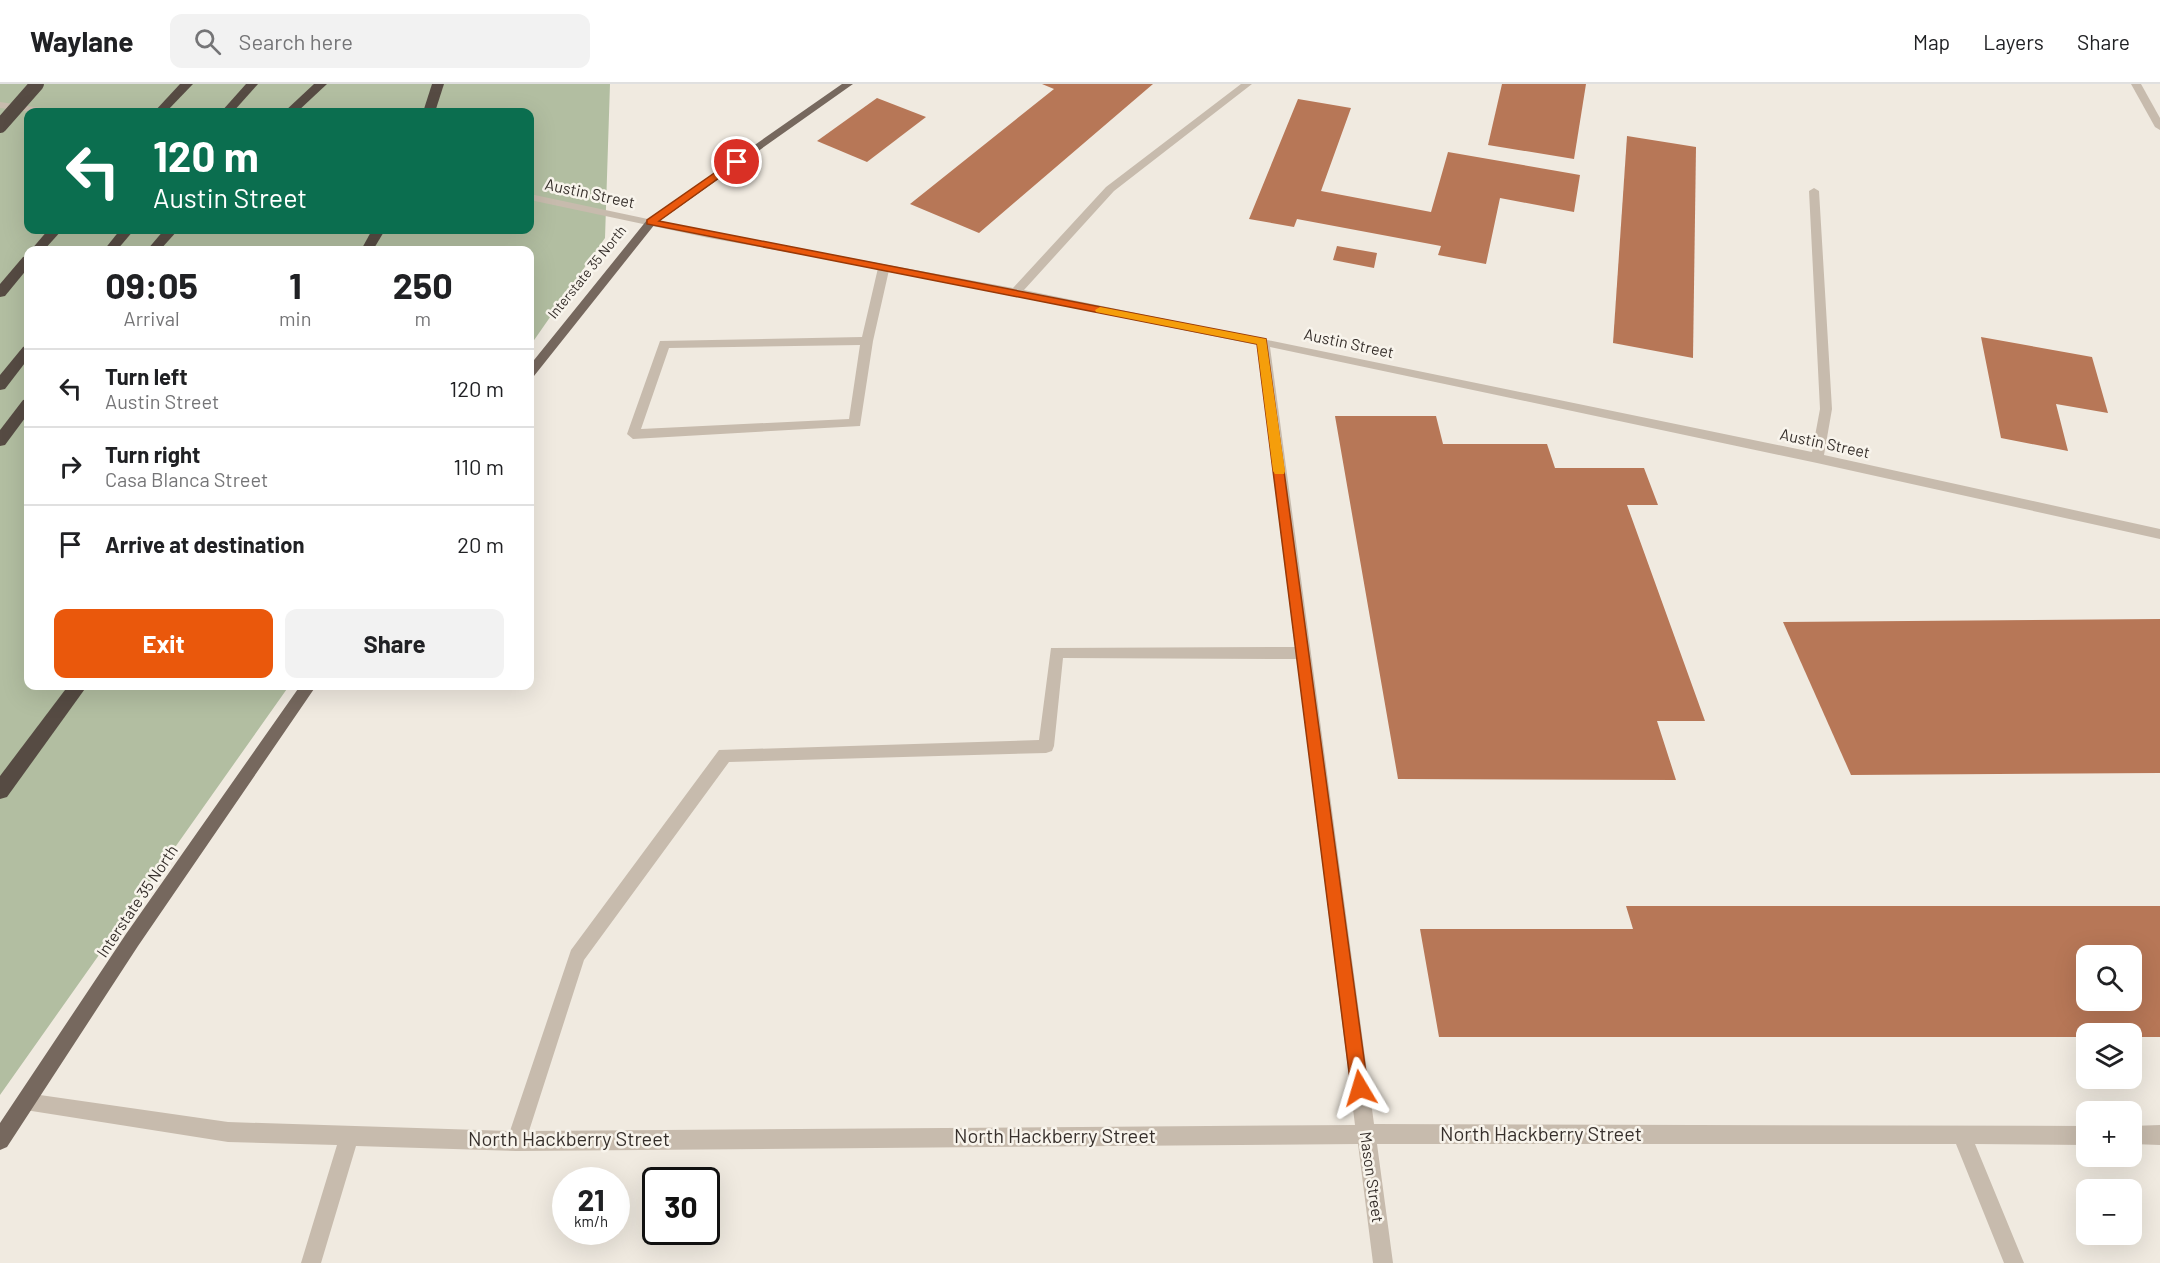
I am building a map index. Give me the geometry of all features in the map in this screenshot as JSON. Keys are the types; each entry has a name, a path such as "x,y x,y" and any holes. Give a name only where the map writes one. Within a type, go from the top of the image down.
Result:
{"highway":[{"path":"0,126 37,84"},
{"path":"164,108 187,84"},
{"path":"231,108 252,84"},
{"path":"294,108 321,84"},
{"path":"430,108 438,84"},
{"path":"41,246 51,234"},
{"path":"113,246 124,234"},
{"path":"157,246 167,234"},
{"path":"0,293 24,265"},
{"path":"0,385 24,355"},
{"path":"0,441 24,409"},
{"path":"0,791 75,690"}],"main road":[{"name":"Interstate 35 North","path":"534,368 651,222 848,84"},
{"name":"Interstate 35 North","path":"0,1140 132,940 305,690"}],"street":[{"path":"1015,293 1110,189 1247,84"},
{"path":"2136,84 2160,128"},
{"path":"0,105 24,108"},
{"path":"1815,191 1826,410 1817,458"},
{"name":"Austin Street","path":"534,198 1263,342 1817,458 2160,534"},
{"path":"867,341 664,344 633,434 855,423 867,341 884,266"},
{"name":"Mason Street","path":"1263,342 1383,1263"},
{"path":"516,1141 548,1036 577,956 725,755 1046,746 1056,652 1303,653"},
{"name":"North Hackberry Street","path":"26,1101 228,1132 516,1141 1366,1134 2076,1135"},
{"path":"1962,1135 2014,1263"},
{"path":"2142,1135 2160,1136"},
{"path":"311,1263 349,1137"}],"green space":[{"path":"0,84 610,84 605,238 534,340 534,246 24,246 24,690 286,690 0,1095"}],"building":[{"path":"1042,84 1153,84 979,233 910,204 1054,89"},
{"path":"1502,84 1586,84 1574,159 1488,145"},
{"path":"877,98 926,117 867,162 817,141"},
{"path":"1298,99 1351,108 1321,191 1431,212 1448,152 1580,175 1574,212 1500,198 1486,264 1438,255 1441,246 1297,219 1294,227 1249,219"},
{"path":"1627,136 1696,147 1693,358 1613,343"},
{"path":"1337,246 1377,253 1374,268 1333,260"},
{"path":"1981,337 2092,357 2108,413 2056,404 2068,451 2001,438"},
{"path":"1335,416 1436,416 1443,444 1547,444 1555,468 1644,468 1658,505 1627,505 1705,721 1657,721 1676,780 1398,779"},
{"path":"2160,619 2160,773 1851,775 1783,622"},
{"path":"1626,906 2160,906 2160,1037 2142,1037 2142,1023 2076,1023 2076,1037 1439,1037 1420,929 1633,929"}],"slow traffic":[{"path":"1100,310 1263,342 1279,471"}],"route":[{"path":"737,162 651,222 1263,342 1360,1088"}]}
